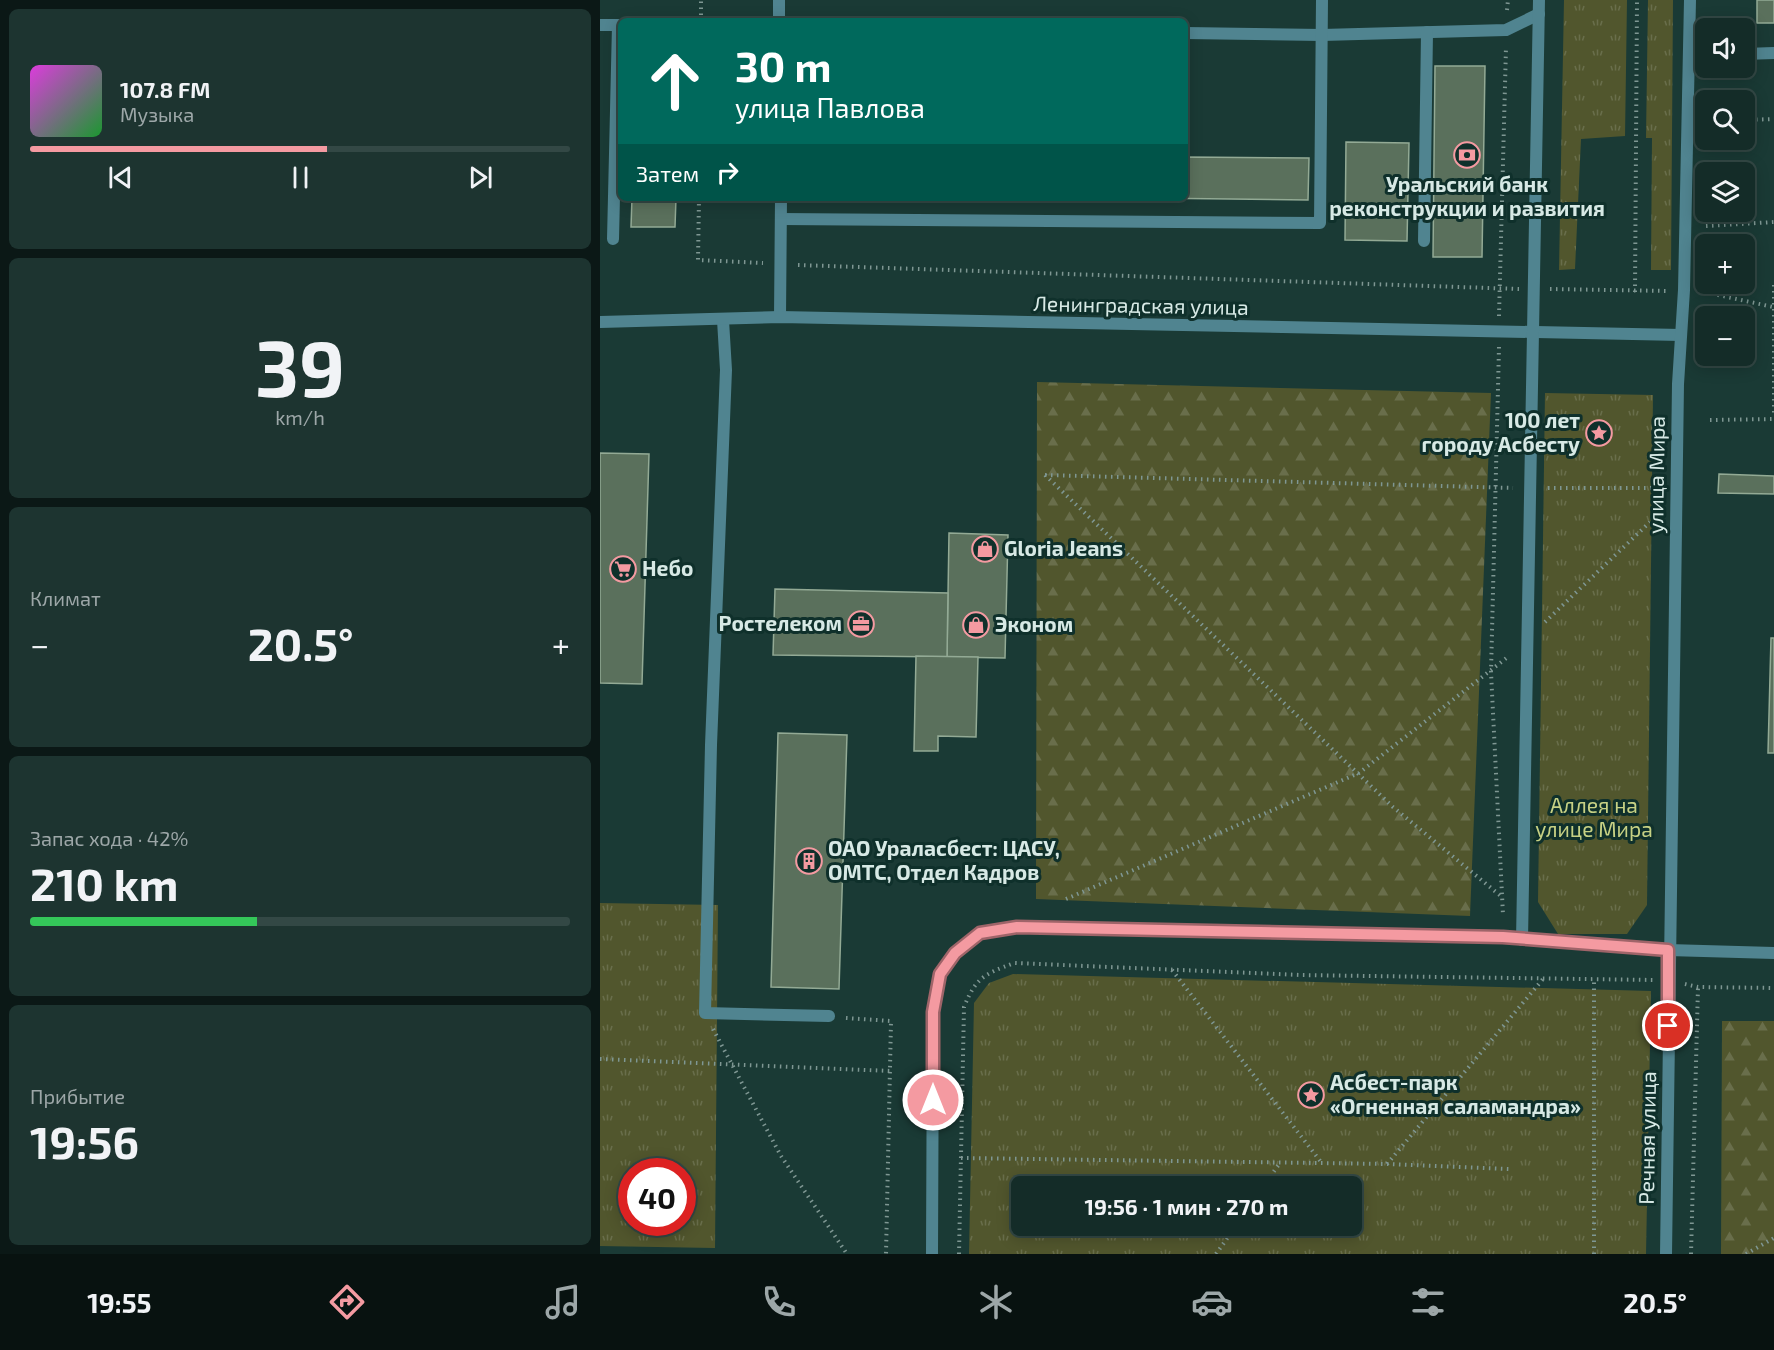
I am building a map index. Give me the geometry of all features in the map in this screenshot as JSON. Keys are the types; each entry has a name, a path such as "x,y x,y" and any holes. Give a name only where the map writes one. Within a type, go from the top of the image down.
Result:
{"street":[{"path":"779,0 779,18"},
{"path":"781,219 1320,223 1322,0"},
{"path":"1522,940 1539,0"},
{"name":"улица Мира","path":"1668,950 1690,0"},
{"path":"1188,33 1322,34 1506,30 1539,14"},
{"path":"600,25 618,25"},
{"path":"1424,242 1427,32"},
{"path":"1690,53 1695,54"},
{"path":"1755,54 1774,53"},
{"path":"613,238 618,86"},
{"path":"780,317 781,201"},
{"name":"Ленинградская улица","path":"600,322 780,317 1681,335"},
{"path":"723,320 726,370 711,745 705,1013 829,1016"},
{"path":"932,1254 933,1012 940,974 955,953 980,933 1017,927 1503,937 1668,950 1774,953"},
{"name":"Речная улица","path":"1666,1254 1668,950"}],"path":[{"path":"701,0 701,18"},
{"path":"1503,937 1491,672 1508,0"},
{"path":"1635,292 1637,0"},
{"path":"1755,120 1774,119"},
{"path":"699,201 698,260 1500,288 1635,292 1684,290 1706,291 1773,307"},
{"path":"1706,226 1774,222"},
{"path":"1774,285 1774,414"},
{"path":"1710,420 1774,419"},
{"path":"1502,897 1393,807 1045,475 1495,488 1655,488"},
{"path":"1066,899 1359,774 1491,672 1650,522"},
{"path":"959,1254 964,1007 970,991 983,975 1014,963 1311,975 1668,980 1698,987 1774,988"},
{"path":"1172,970 1322,1163"},
{"path":"1387,1164 1544,979"},
{"path":"1594,979 1594,1254"},
{"path":"1691,1254 1698,987"},
{"path":"705,1013 730,1064 781,1156 847,1254"},
{"path":"829,1016 891,1021 886,1254"},
{"path":"600,1059 891,1071"},
{"path":"961,1158 1387,1164 1509,1169"},
{"path":"1270,1176 1280,1162"},
{"path":"1216,1254 1229,1236"},
{"path":"1746,1254 1774,1238"}],"green space":[{"path":"1564,0 1627,0 1625,136 1581,139 1575,269 1559,270"},
{"path":"1648,0 1673,0 1671,270 1651,270 1652,138 1646,138"},
{"path":"1037,382 1491,393 1470,916 1036,899"},
{"name":"Аллея на улице Мира","path":"1545,393 1653,395 1647,905 1627,934 1558,934 1538,902"},
{"path":"600,903 718,905 715,1248 600,1246"},
{"name":"Асбест-парк «Огненная саламандра»","path":"1013,974 1651,991 1646,1254 969,1254 974,1003 989,983"},
{"path":"1722,1021 1774,1021 1774,1254 1721,1254"}],"building":[{"path":"1757,0 1774,0 1774,23 1757,23"},
{"path":"1435,66 1485,66 1482,257 1433,257"},
{"path":"1346,142 1409,143 1407,241 1345,240"},
{"path":"1188,157 1309,158 1308,200 1188,199"},
{"path":"632,201 676,201 675,227 631,227"},
{"name":"Небо","path":"600,453 649,454 642,684 600,683"},
{"path":"1719,474 1774,476 1774,494 1718,493"},
{"name":"Эконом","path":"949,533 1008,535 1005,658 947,657"},
{"name":"Ростелеком","path":"775,589 948,593 947,657 773,655"},
{"path":"1771,638 1774,638 1774,753 1768,753"},
{"path":"916,656 978,657 976,737 938,736 938,751 914,751"},
{"name":"ОАО Ураласбест: ЦАСУ, ОМТС, Отдел Кадров","path":"778,733 847,735 839,989 771,987"}],"place":[{"name":"Уральский банк реконструкции и развития","path":"1467,155"},
{"name":"100 лет городу Асбесту","path":"1599,433"},
{"name":"Gloria Jeans","path":"985,549"},
{"name":"Небо","path":"623,569"},
{"name":"Ростелеком","path":"861,624"},
{"name":"Эконом","path":"976,625"},
{"name":"ОАО Ураласбест: ЦАСУ, ОМТС, Отдел Кадров","path":"809,861"},
{"name":"Асбест-парк «Огненная саламандра»","path":"1311,1095"}],"route":[{"path":"933,1100 933,1012 940,974 955,953 980,933 1017,927 1503,937 1668,950 1668,1026"}]}
